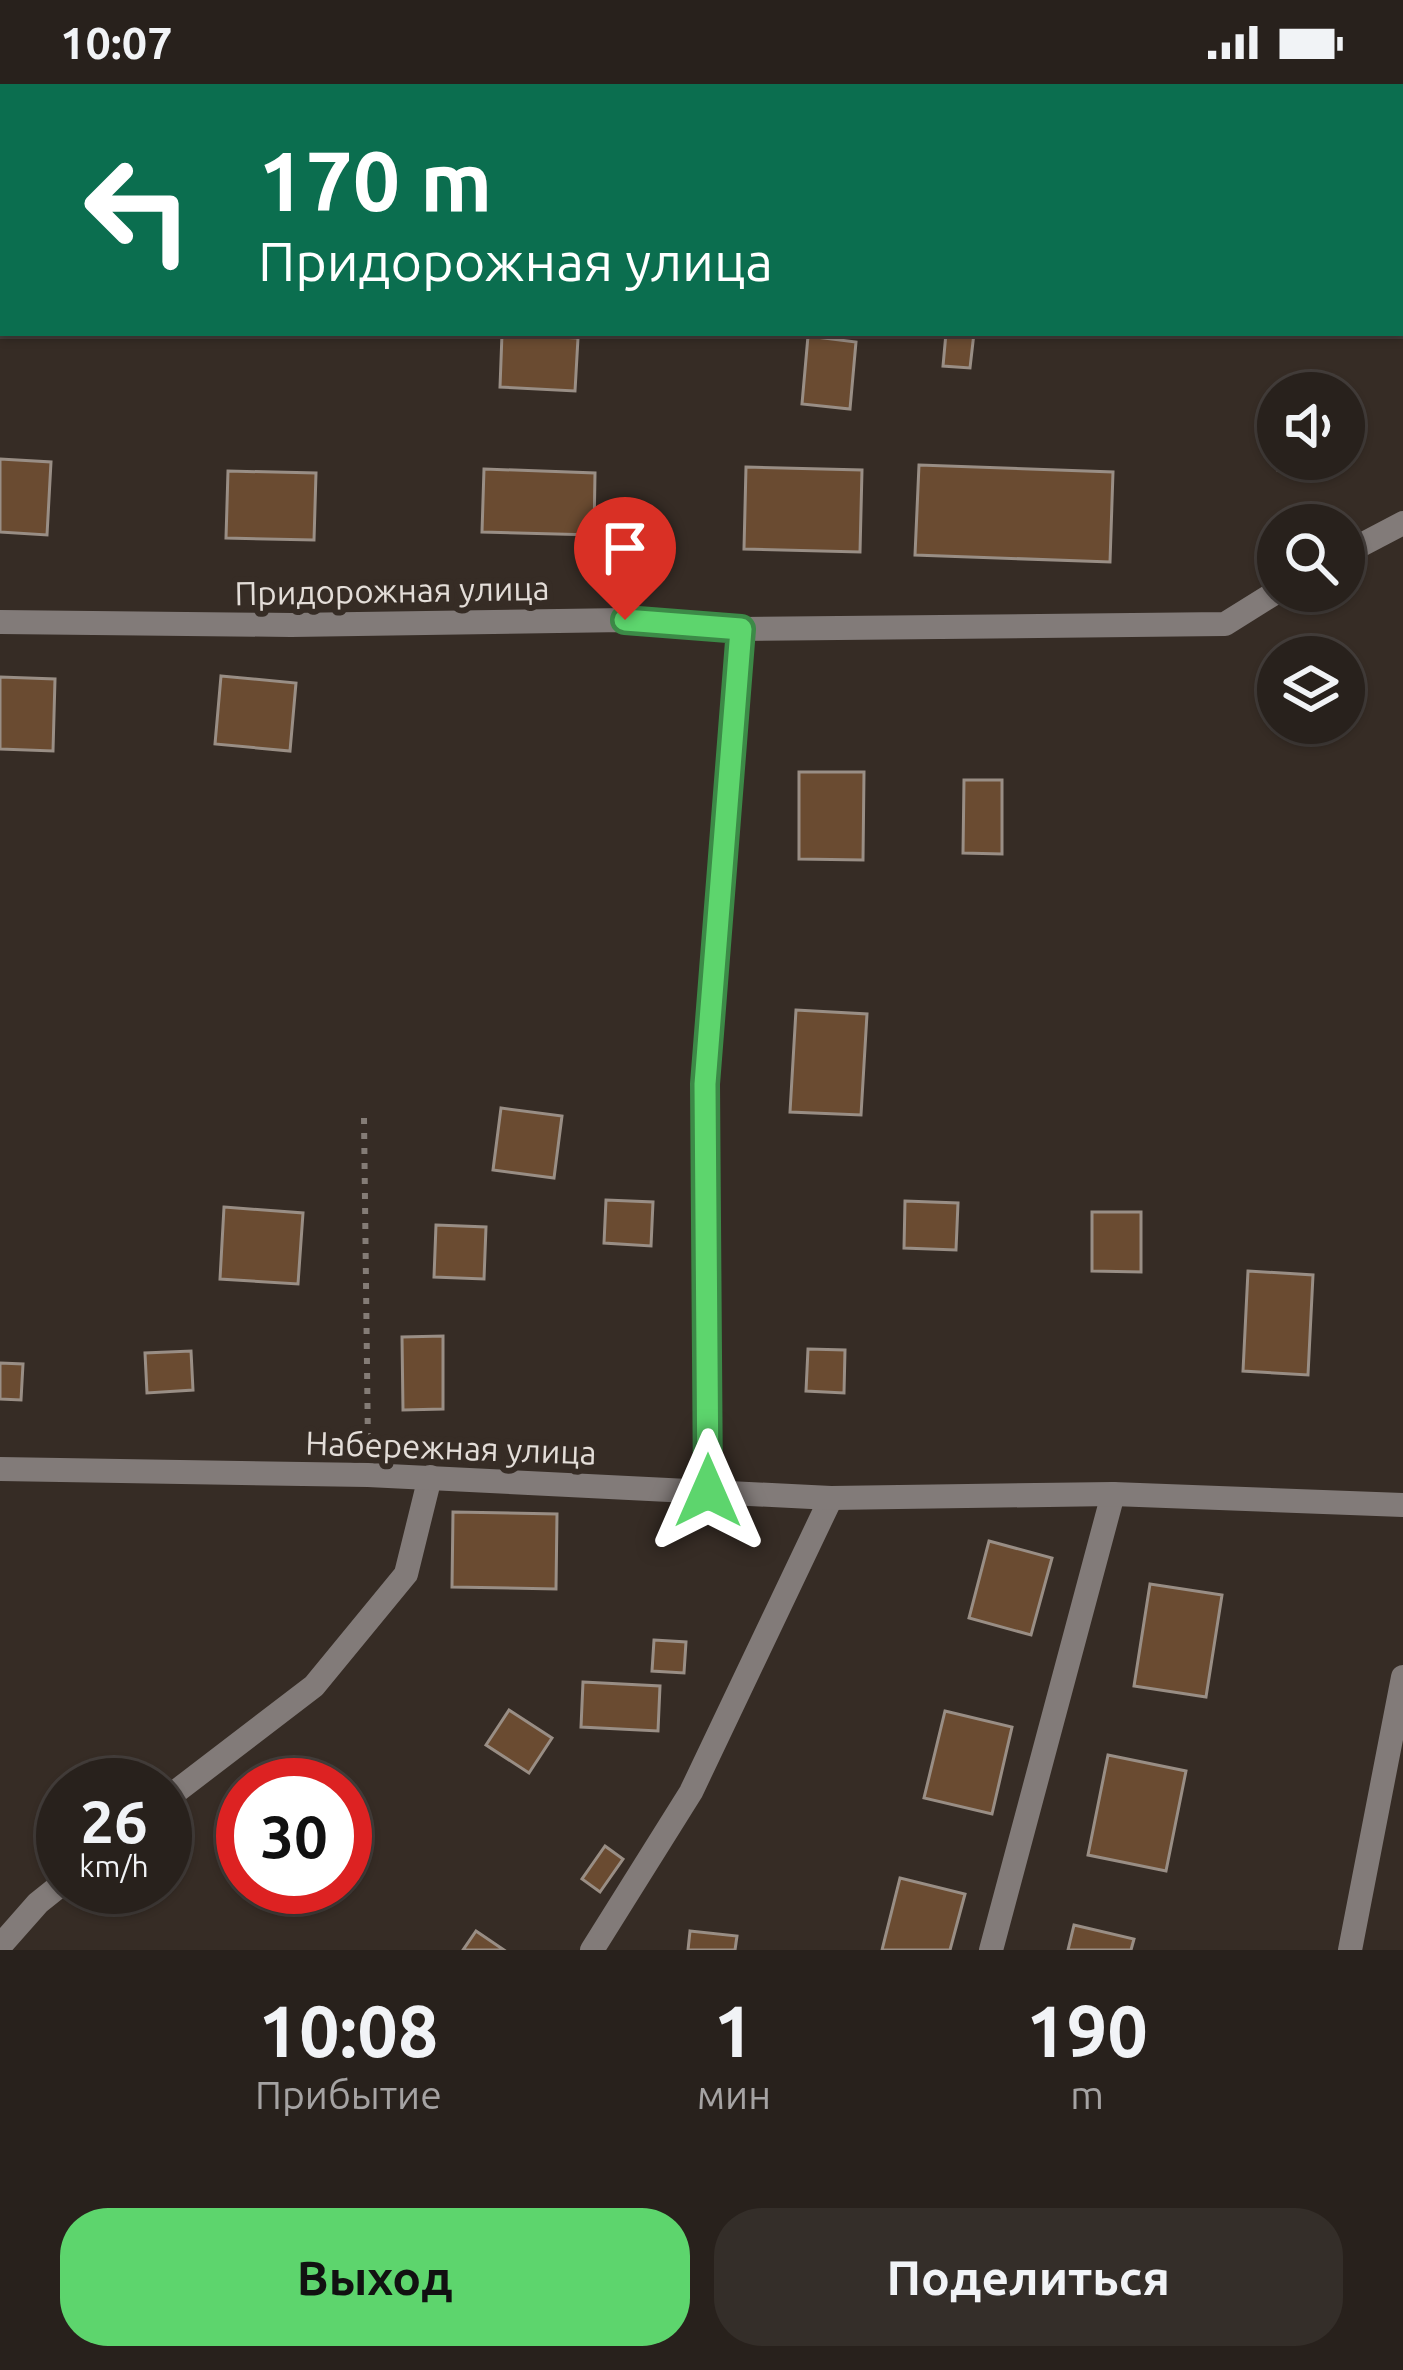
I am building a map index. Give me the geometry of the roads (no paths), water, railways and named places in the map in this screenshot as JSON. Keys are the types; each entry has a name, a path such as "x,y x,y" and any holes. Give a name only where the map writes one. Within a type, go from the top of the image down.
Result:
{"street":[{"path":"1365,543 1403,523"},
{"name":"Придорожная улица","path":"0,622 291,626 625,620 741,629 1225,624 1257,604"},
{"path":"708,1491 705,1084 741,629"},
{"name":"Набережная улица","path":"0,1469 368,1474 831,1498 1113,1494 1403,1505"},
{"path":"192,1779 314,1686 406,1574 430,1477"},
{"path":"991,1950 1113,1494"},
{"path":"592,1950 691,1792 831,1498"},
{"path":"1350,1950 1403,1677"},
{"path":"0,1946 36,1905"}]}
